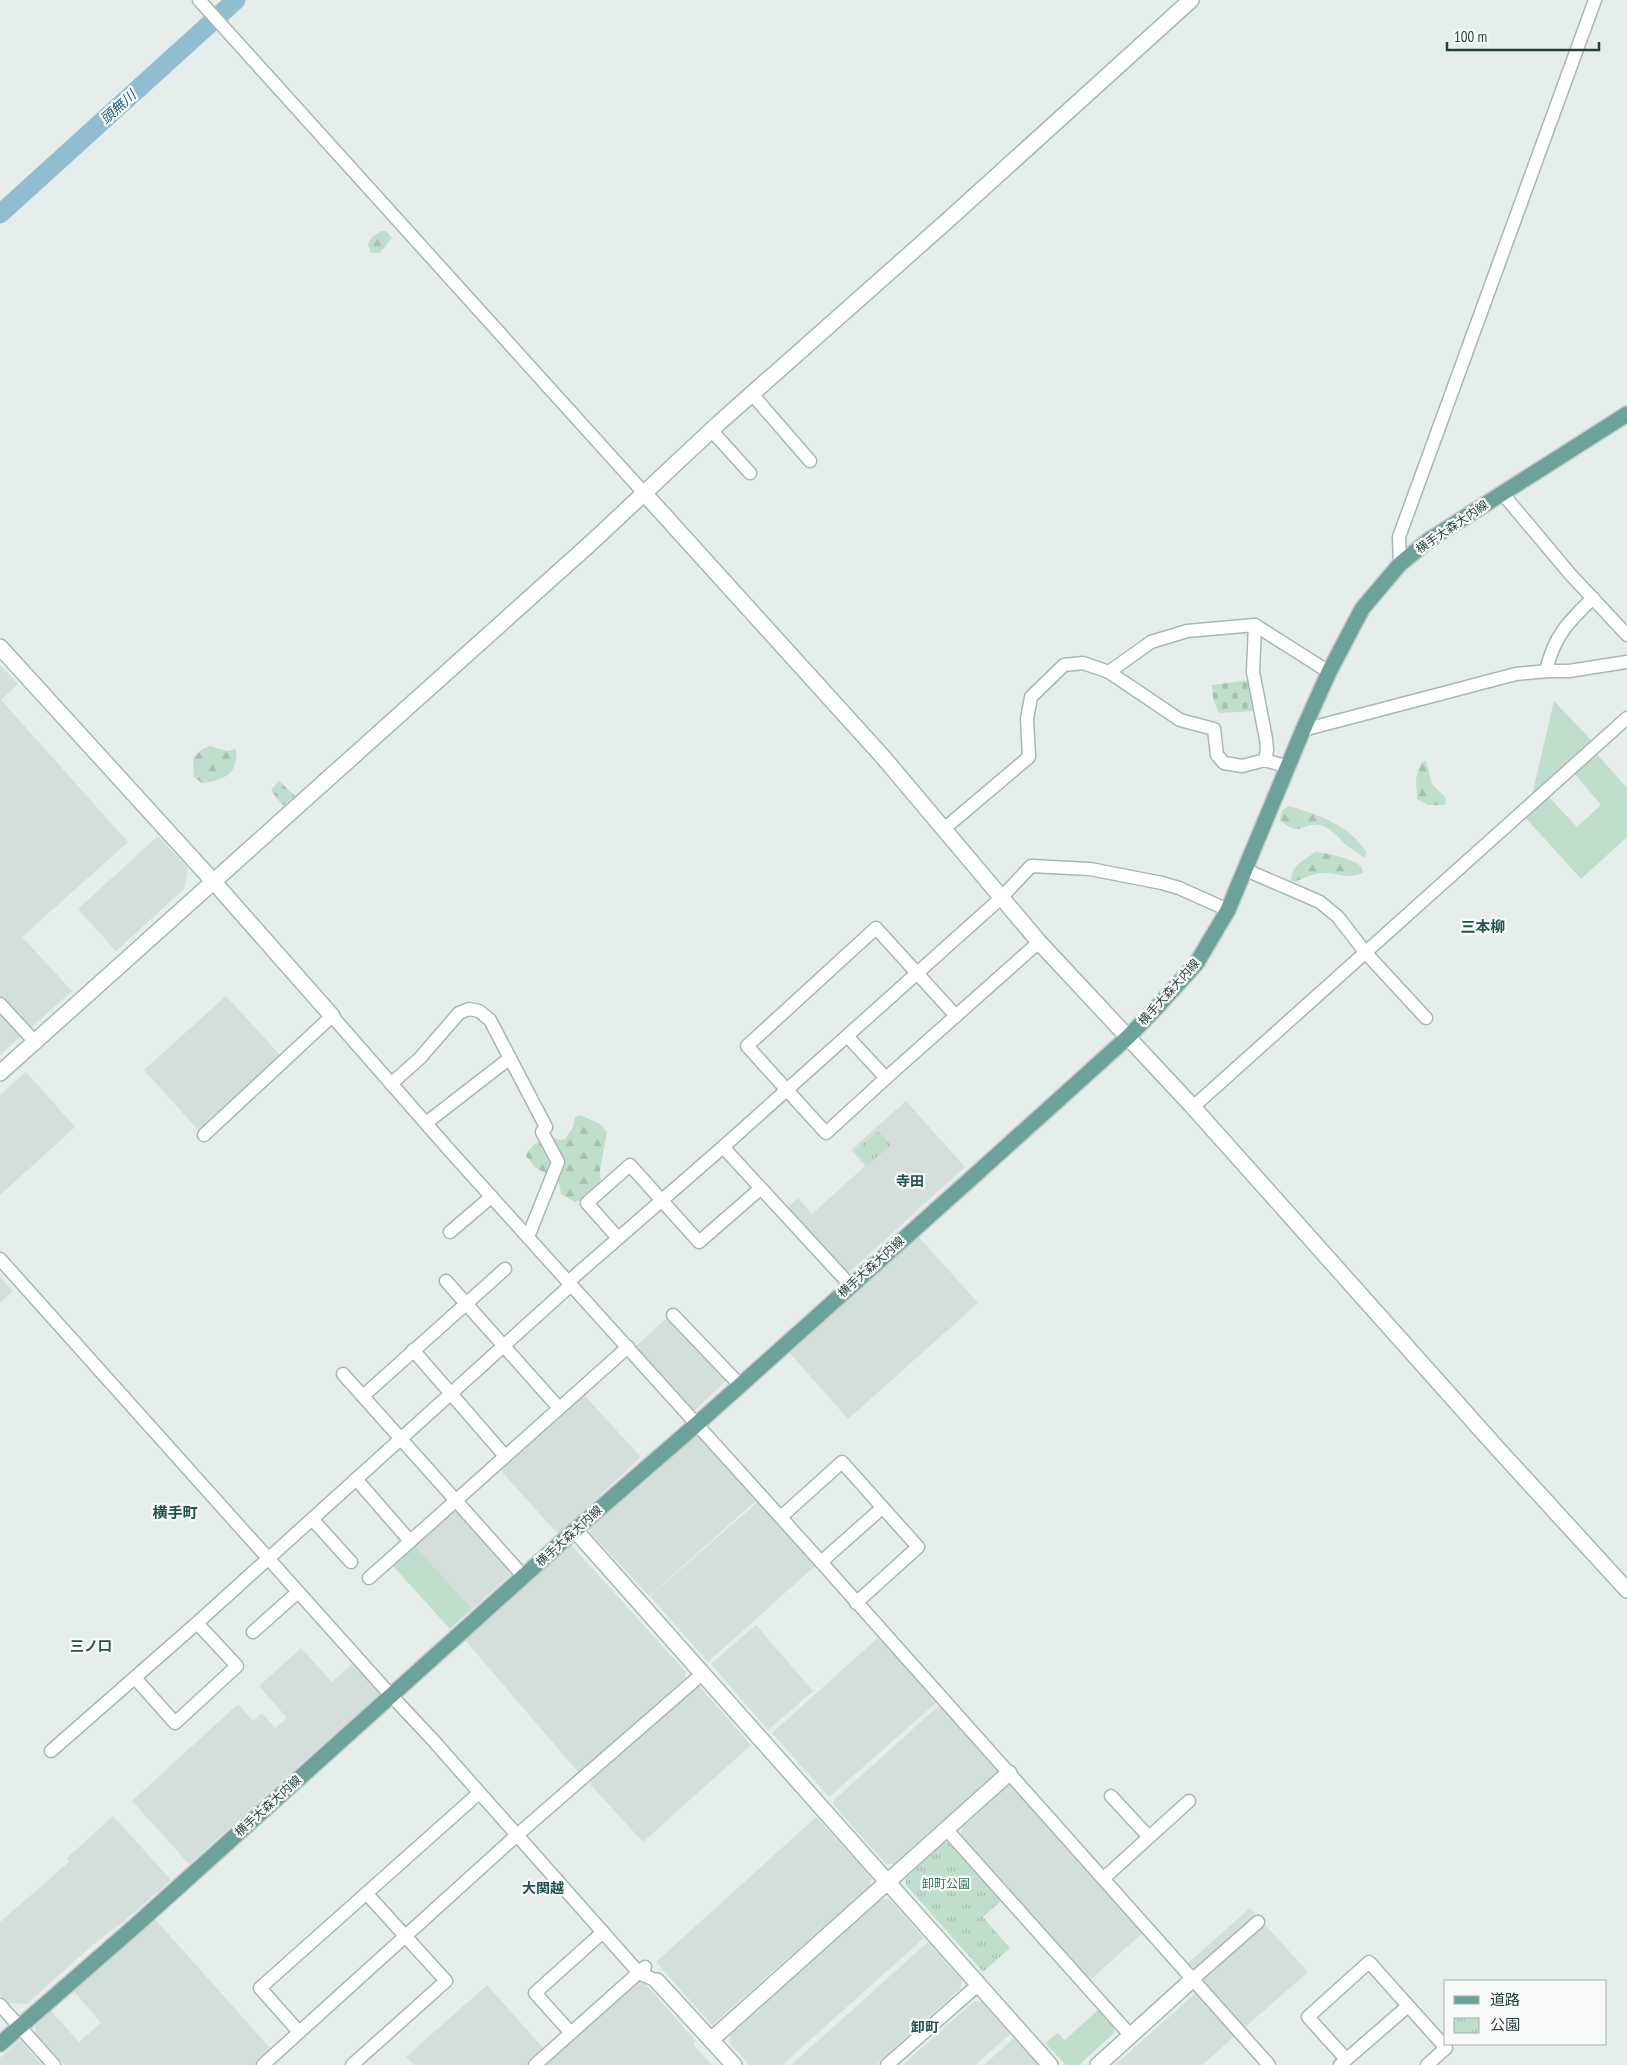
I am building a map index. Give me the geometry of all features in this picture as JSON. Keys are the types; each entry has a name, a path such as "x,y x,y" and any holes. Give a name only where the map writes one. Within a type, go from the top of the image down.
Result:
{"main road":[{"name":"横手大森大内線","path":"0,2044 129,1932 575,1530 697,1424 1128,1037 1196,964 1228,910 1302,730 1328,672 1362,609 1400,564 1429,540 1627,414"}],"street":[{"path":"0,1073 644,493 751,393 946,221 1191,0"},
{"path":"1400,564 1399,537 1595,0"},
{"path":"202,3 945,828 1039,942 1192,1107 1627,1590"},
{"path":"751,393 810,461"},
{"path":"711,430 750,474"},
{"path":"1502,493 1627,635"},
{"path":"1546,671 1550,654 1565,625 1593,598"},
{"path":"1109,672 1151,642 1187,631 1255,625 1328,672"},
{"path":"1255,625 1254,672 1266,739 1267,750 1265,760"},
{"path":"0,647 213,881 391,1084 781,1517 1269,2065"},
{"path":"1302,730 1516,674 1569,671 1627,662"},
{"path":"945,828 1029,757 1027,719 1031,697 1064,665 1083,663 1109,672 1180,720 1214,729 1217,755 1224,763 1242,766 1265,760 1288,767"},
{"path":"1192,1107 1627,718"},
{"path":"52,1751 504,1346 618,1238 723,1148 786,1089 1001,898 1031,866 1080,868 1179,888 1228,910"},
{"path":"1246,870 1320,902 1338,917 1365,952 1426,1018"},
{"path":"956,1016 876,928 747,1046 826,1133 1039,942"},
{"path":"0,1004 34,1042"},
{"path":"391,1084 420,1058 459,1013 469,1009 479,1011 490,1020 546,1128 542,1132 558,1162 528,1236"},
{"path":"204,1135 332,1016"},
{"path":"847,1036 886,1078"},
{"path":"426,1123 510,1058"},
{"path":"723,1148 850,1285"},
{"path":"618,1238 587,1203 630,1165 699,1242 760,1189"},
{"path":"450,1232 492,1197"},
{"path":"0,1259 603,1932 642,1970 657,1980 734,2065"},
{"path":"362,1396 505,1268"},
{"path":"446,1281 559,1408"},
{"path":"674,1315 740,1385"},
{"path":"369,1578 628,1347"},
{"path":"413,1350 505,1456"},
{"path":"343,1374 524,1577"},
{"path":"781,1517 842,1462 918,1546 856,1602"},
{"path":"356,1480 410,1542"},
{"path":"821,1562 882,1508"},
{"path":"312,1519 350,1562"},
{"path":"575,1530 1050,2065"},
{"path":"253,1632 298,1592"},
{"path":"135,1678 175,1722 237,1666 198,1622"},
{"path":"263,2065 516,1836 702,1674"},
{"path":"711,2040 1009,1773"},
{"path":"299,2032 260,1988 480,1793"},
{"path":"1111,1796 1149,1837"},
{"path":"1104,1878 1189,1801"},
{"path":"947,1830 1131,2036"},
{"path":"352,2065 446,1981 366,1894"},
{"path":"1098,2065 1258,1922"},
{"path":"571,2033 534,1993 603,1932"},
{"path":"1408,2006 1343,2062 1308,2017 1369,1962 1446,2048 1427,2065"},
{"path":"535,2065 642,1970"},
{"path":"887,2065 978,1984"},
{"path":"0,2004 54,2065"}],"shaded area":[{"path":"0,665 18,684 1,700 128,842 22,937 72,991 0,1055"},
{"path":"158,836 188,868 184,889 116,951 78,909"},
{"path":"226,996 281,1056 199,1131 144,1070"},
{"path":"26,1072 75,1127 0,1195 0,1095"},
{"path":"906,1101 965,1167 845,1276 785,1210 798,1198 812,1214 865,1166 851,1150"},
{"path":"917,1235 978,1303 848,1419 788,1351"},
{"path":"0,1277 13,1291 0,1303"},
{"path":"669,1316 728,1379 693,1412 634,1348"},
{"path":"584,1395 641,1457 558,1534 501,1471"},
{"path":"696,1434 700,1434 758,1499 649,1596 590,1532 591,1528"},
{"path":"759,1501 816,1565 708,1662 650,1596"},
{"path":"456,1510 509,1569 510,1575 472,1609 415,1546"},
{"path":"571,1545 686,1672 685,1678 579,1773 465,1640"},
{"path":"756,1625 813,1691 768,1730 711,1664"},
{"path":"880,1636 937,1702 829,1797 772,1733"},
{"path":"301,1648 332,1682 353,1663 380,1693 189,1864 132,1801 238,1704 253,1721 262,1713 275,1728 287,1718 259,1686"},
{"path":"700,1687 751,1745 643,1842 589,1783 693,1688"},
{"path":"941,1704 1000,1769 894,1864 886,1864 833,1804 834,1800"},
{"path":"1009,1785 1015,1785 1144,1932 1090,1980 961,1836 962,1828"},
{"path":"113,1816 171,1880 123,1922 89,1948 27,2004 8,2003 0,1995 0,1922 70,1861 67,1858"},
{"path":"816,1817 871,1877 870,1886 712,2025 656,1962"},
{"path":"882,1899 890,1900 924,1938 782,2065 749,2065 730,2043 730,2035"},
{"path":"1250,1908 1308,1972 1243,2029 1186,1965"},
{"path":"154,1918 271,2049 254,2065 65,2065 35,2033 36,2025 51,2011 79,2042 101,2023 74,1991"},
{"path":"928,1942 962,1980 961,1988 875,2065 791,2065"},
{"path":"639,1977 696,2041 693,2044 712,2065 543,2065"},
{"path":"487,1985 546,2051 530,2065 414,2065 406,2057"},
{"path":"1197,1992 1235,2036 1202,2065 1115,2065"},
{"path":"974,2001 982,2002 1010,2034 975,2065 903,2065"},
{"path":"1014,2038 1038,2065 984,2065"},
{"path":"20,2040 42,2065 0,2065 0,2058"}],"green space":[{"path":"381,231 386,231 392,238 380,253 371,253 368,245 371,238"},
{"path":"1251,680 1258,711 1219,713 1213,698 1212,685"},
{"path":"1554,701 1594,743 1535,795 1533,791"},
{"path":"210,746 227,751 236,749 235,764 232,770 223,778 202,783 194,777 193,759 202,749"},
{"path":"1596,753 1627,788 1627,837 1581,879 1524,816 1547,795 1577,827 1601,805 1574,773"},
{"path":"1426,760 1432,784 1446,798 1445,805 1428,805 1417,799 1416,779 1421,763"},
{"path":"279,781 295,796 283,806 271,790"},
{"path":"1288,806 1321,817 1342,828 1366,852 1365,858 1347,846 1324,826 1314,824 1297,829 1287,826 1280,820 1282,811"},
{"path":"1315,852 1351,860 1361,866 1363,873 1347,876 1321,873 1294,882 1291,880 1296,866"},
{"path":"580,1115 600,1124 607,1132 600,1170 601,1188 586,1199 575,1202 561,1194 559,1181 536,1168 526,1156 533,1146 541,1141 549,1138 565,1139 573,1127 575,1117"},
{"path":"878,1131 891,1145 868,1165 855,1151"},
{"path":"415,1546 472,1609 450,1629 393,1566"},
{"name":"卸町公園","path":"944,1843 951,1843 1002,1900 983,1917 1010,1948 983,1972 906,1885 906,1878"},
{"path":"1098,2010 1114,2027 1114,2033 1079,2065 1066,2065 1045,2043 1058,2033 1065,2040"}],"waterway":[{"name":"頭無川","path":"0,214 236,0"}],"district":[{"name":"三本柳","path":"1483,927"},
{"name":"寺田","path":"910,1181"},
{"name":"横手町","path":"175,1513"},
{"name":"三ノ口","path":"91,1646"},
{"name":"大関越","path":"543,1888"},
{"name":"卸町","path":"925,2027"}]}
